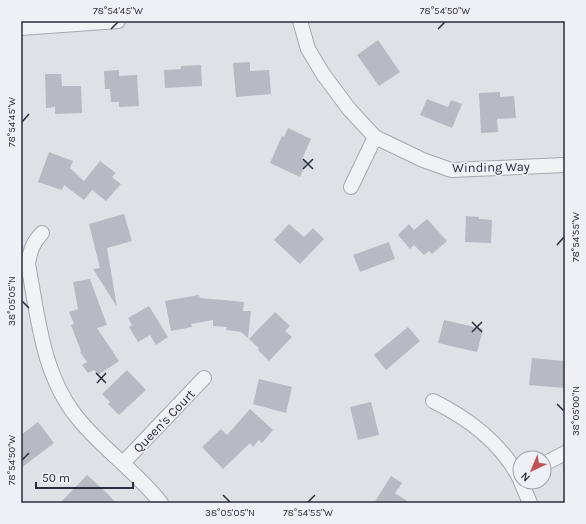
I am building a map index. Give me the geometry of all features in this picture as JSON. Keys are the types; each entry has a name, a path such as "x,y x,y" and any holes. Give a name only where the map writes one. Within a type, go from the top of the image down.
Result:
{"street":[{"path":"21,28 118,21"},
{"name":"Winding Way","path":"300,21 308,49 323,74 349,109 376,137 423,160 451,170 565,165"},
{"path":"351,187 376,137"},
{"path":"42,233 35,240 30,251 28,264 47,361 60,393 76,417 145,484 161,503"},
{"name":"Queen's Court","path":"123,463 204,378"},
{"path":"433,401 449,409 490,440 512,467"},
{"path":"552,460 565,453"},
{"path":"525,490 530,503"}],"building":[{"path":"378,40 400,72 379,86 357,55"},
{"path":"250,62 250,71 269,70 271,94 236,97 233,63"},
{"path":"201,65 202,86 165,88 164,70 181,69 181,66"},
{"path":"119,70 119,76 137,75 139,106 119,107 119,102 111,102 110,89 105,89 104,71"},
{"path":"45,74 61,74 62,86 81,86 82,113 55,114 55,107 46,108"},
{"path":"500,92 500,97 514,96 516,118 497,119 498,132 481,133 479,93"},
{"path":"427,99 448,107 451,100 462,104 452,128 420,115"},
{"path":"288,128 311,139 302,159 307,161 300,177 270,163 282,136 284,137"},
{"path":"49,152 73,161 70,168 84,181 100,161 116,173 112,177 121,184 106,201 92,190 84,200 64,185 62,190 38,182"},
{"path":"124,214 132,241 107,248 117,307 93,269 100,268 89,224"},
{"path":"466,216 492,220 491,243 465,242"},
{"path":"427,219 447,241 432,254 429,251 424,255 414,245 410,249 398,235 409,224 414,230"},
{"path":"289,224 304,237 313,228 324,239 300,264 274,240"},
{"path":"389,242 395,259 360,272 353,255"},
{"path":"90,279 107,325 97,328 119,361 98,375 94,370 88,373 82,365 87,362 80,352 81,351 71,325 74,324 69,312 78,309 73,282"},
{"path":"199,295 200,298 244,302 243,311 251,311 248,338 241,332 226,330 227,327 213,326 213,320 191,324 192,327 171,331 165,301"},
{"path":"149,306 168,337 156,345 150,335 138,342 129,327 132,325 128,318"},
{"path":"275,312 290,326 285,331 292,337 269,361 258,350 259,348 249,339"},
{"path":"444,320 483,329 477,352 438,343"},
{"path":"408,327 420,341 386,370 374,355"},
{"path":"532,358 565,361 565,388 529,385"},
{"path":"127,370 146,390 119,415 108,404 110,402 102,394"},
{"path":"259,379 292,387 286,413 253,404"},
{"path":"371,402 379,435 358,440 350,407"},
{"path":"250,409 273,430 262,443 259,440 253,447 250,443 223,469 202,447 221,429 227,435"},
{"path":"38,422 54,443 21,468 21,435"},
{"path":"87,475 107,493 116,503 60,503"},
{"path":"391,476 402,483 395,493 410,503 374,503"}]}
